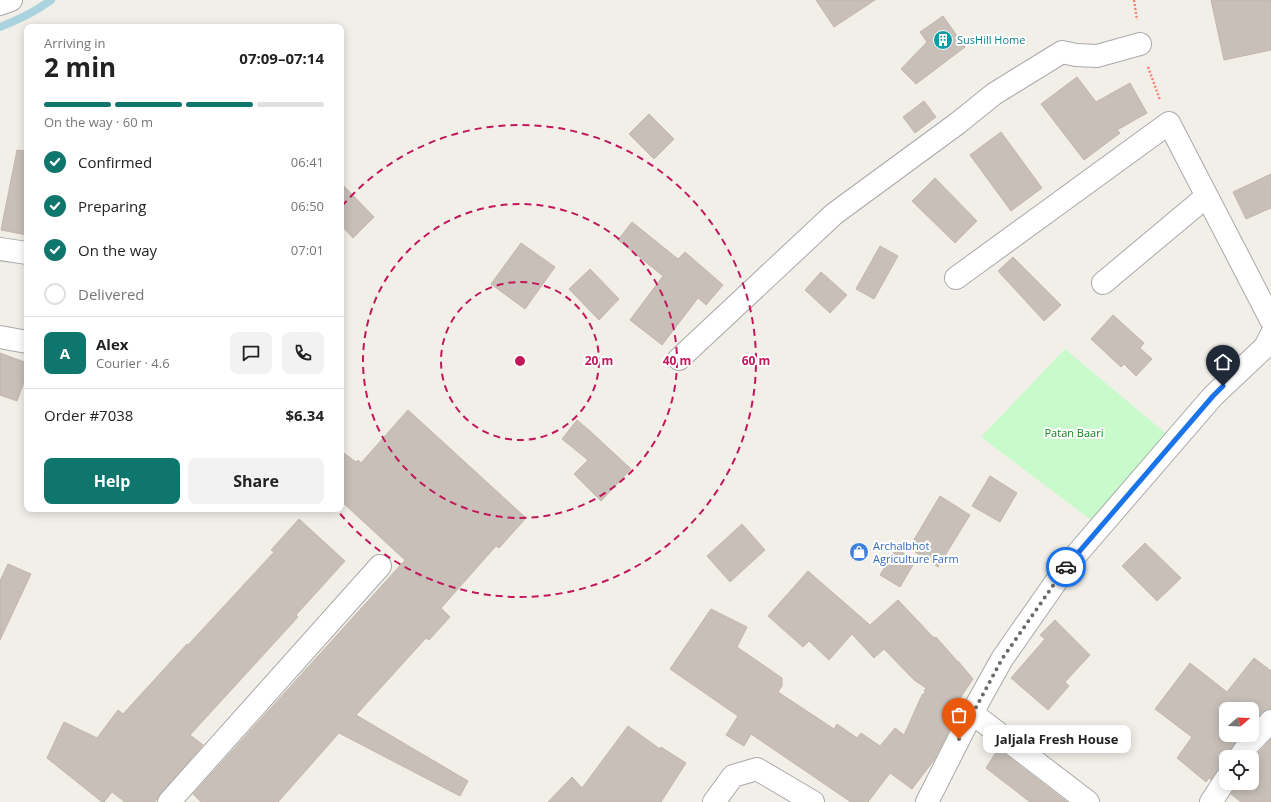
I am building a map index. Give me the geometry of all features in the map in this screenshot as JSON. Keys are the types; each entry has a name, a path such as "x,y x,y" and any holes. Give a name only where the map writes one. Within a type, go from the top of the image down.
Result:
{"street":[{"path":"0,4 11,0"},
{"path":"679,359 834,214 958,123 994,94 1062,52 1076,55 1097,56 1140,44"},
{"path":"956,278 1169,123 1271,320"},
{"path":"1103,283 1208,196"},
{"path":"0,249 24,253"},
{"path":"927,802 972,713 1002,659 1069,563 1213,396 1265,347 1271,335"},
{"path":"0,337 24,341"},
{"path":"169,802 380,566"},
{"path":"972,713 1088,802"},
{"path":"1245,750 1271,721"},
{"path":"714,802 733,776 757,769 813,802"},
{"path":"1211,802 1219,789"}],"green space":[{"name":"Patan Baari","path":"1065,349 1169,436 1091,520 981,437"}],"building":[{"path":"816,0 875,0 834,27"},
{"path":"1211,0 1271,0 1271,50 1224,60"},
{"path":"943,16 965,47 916,84 901,69 927,42 920,32"},
{"path":"1077,77 1096,102 1130,83 1147,113 1117,130 1120,133 1084,160 1041,104"},
{"path":"924,101 936,117 915,133 903,117"},
{"path":"649,114 674,139 654,159 629,134"},
{"path":"1001,132 1042,188 1011,211 970,155"},
{"path":"17,150 24,151 24,234 1,230"},
{"path":"1271,174 1271,208 1246,219 1233,192"},
{"path":"935,178 977,221 955,243 912,201"},
{"path":"344,186 374,217 353,238 344,228"},
{"path":"632,222 678,259 685,252 723,285 706,305 698,298 662,345 630,320 663,276 618,240"},
{"path":"521,243 555,267 525,309 491,284"},
{"path":"880,246 898,256 874,299 856,289"},
{"path":"1013,257 1061,305 1044,321 998,271"},
{"path":"590,269 619,299 599,320 569,289"},
{"path":"821,272 847,295 830,313 805,290"},
{"path":"1113,315 1144,343 1140,348 1152,359 1136,376 1124,364 1121,367 1091,339"},
{"path":"0,353 24,362 24,382 17,401 0,395"},
{"path":"408,410 526,518 499,548 496,546 441,608 450,617 429,640 426,638 356,715 468,781 460,796 339,733 278,802 201,802 193,794 405,560 344,504 344,453 356,462 358,460 361,463"},
{"path":"577,420 631,469 601,501 574,474 588,460 562,439"},
{"path":"990,476 1017,493 1000,522 972,506"},
{"path":"940,496 970,515 938,567 909,548"},
{"path":"299,519 345,561 296,615 298,617 190,735 203,745 160,794 155,802 125,802 112,792 104,802 102,802 47,758 64,722 97,738 118,710 123,714 274,552 271,550"},
{"path":"742,524 765,550 730,582 707,556"},
{"path":"1145,543 1181,578 1157,601 1122,566"},
{"path":"896,549 916,560 900,587 880,575"},
{"path":"8,564 31,574 0,640 0,581"},
{"path":"808,571 870,625 898,600 934,638 936,637 973,679 950,713 956,717 934,760 912,789 890,773 868,802 851,802 751,734 744,746 726,735 738,716 670,669 711,609 747,627 737,647 782,678 782,686 778,692 834,729 837,724 857,738 861,733 880,746 895,728 904,735 922,695 926,692 924,691 926,688 914,680 884,649 874,658 852,634 829,660 809,641 803,647 768,616"},
{"path":"1055,620 1090,655 1065,682 1069,686 1048,710 1011,678 1045,639 1040,635"},
{"path":"1254,658 1271,671 1271,709 1267,709 1259,715 1259,702 1219,702 1219,742 1235,742 1230,750 1219,750 1219,769 1211,780 1209,778 1206,782 1177,758 1192,737 1155,709 1190,663 1227,692"},
{"path":"628,726 660,749 661,747 686,763 661,802 548,802 572,777 582,788"},
{"path":"1271,739 1271,802 1241,802 1231,794 1233,790 1259,790 1259,752"},
{"path":"998,749 1067,802 1030,802 986,768"}],"waterway":[{"path":"0,27 13,22 51,0"}],"way so far":[{"path":"959,739 1002,659 1066,567"}],"place":[{"name":"SusHill Home","path":"943,40"},
{"name":"Archalbhot Agriculture Farm","path":"859,552"},
{"name":"Jaljala Fresh House","path":"959,739"}],"route":[{"path":"1066,567 1223,386"}]}
